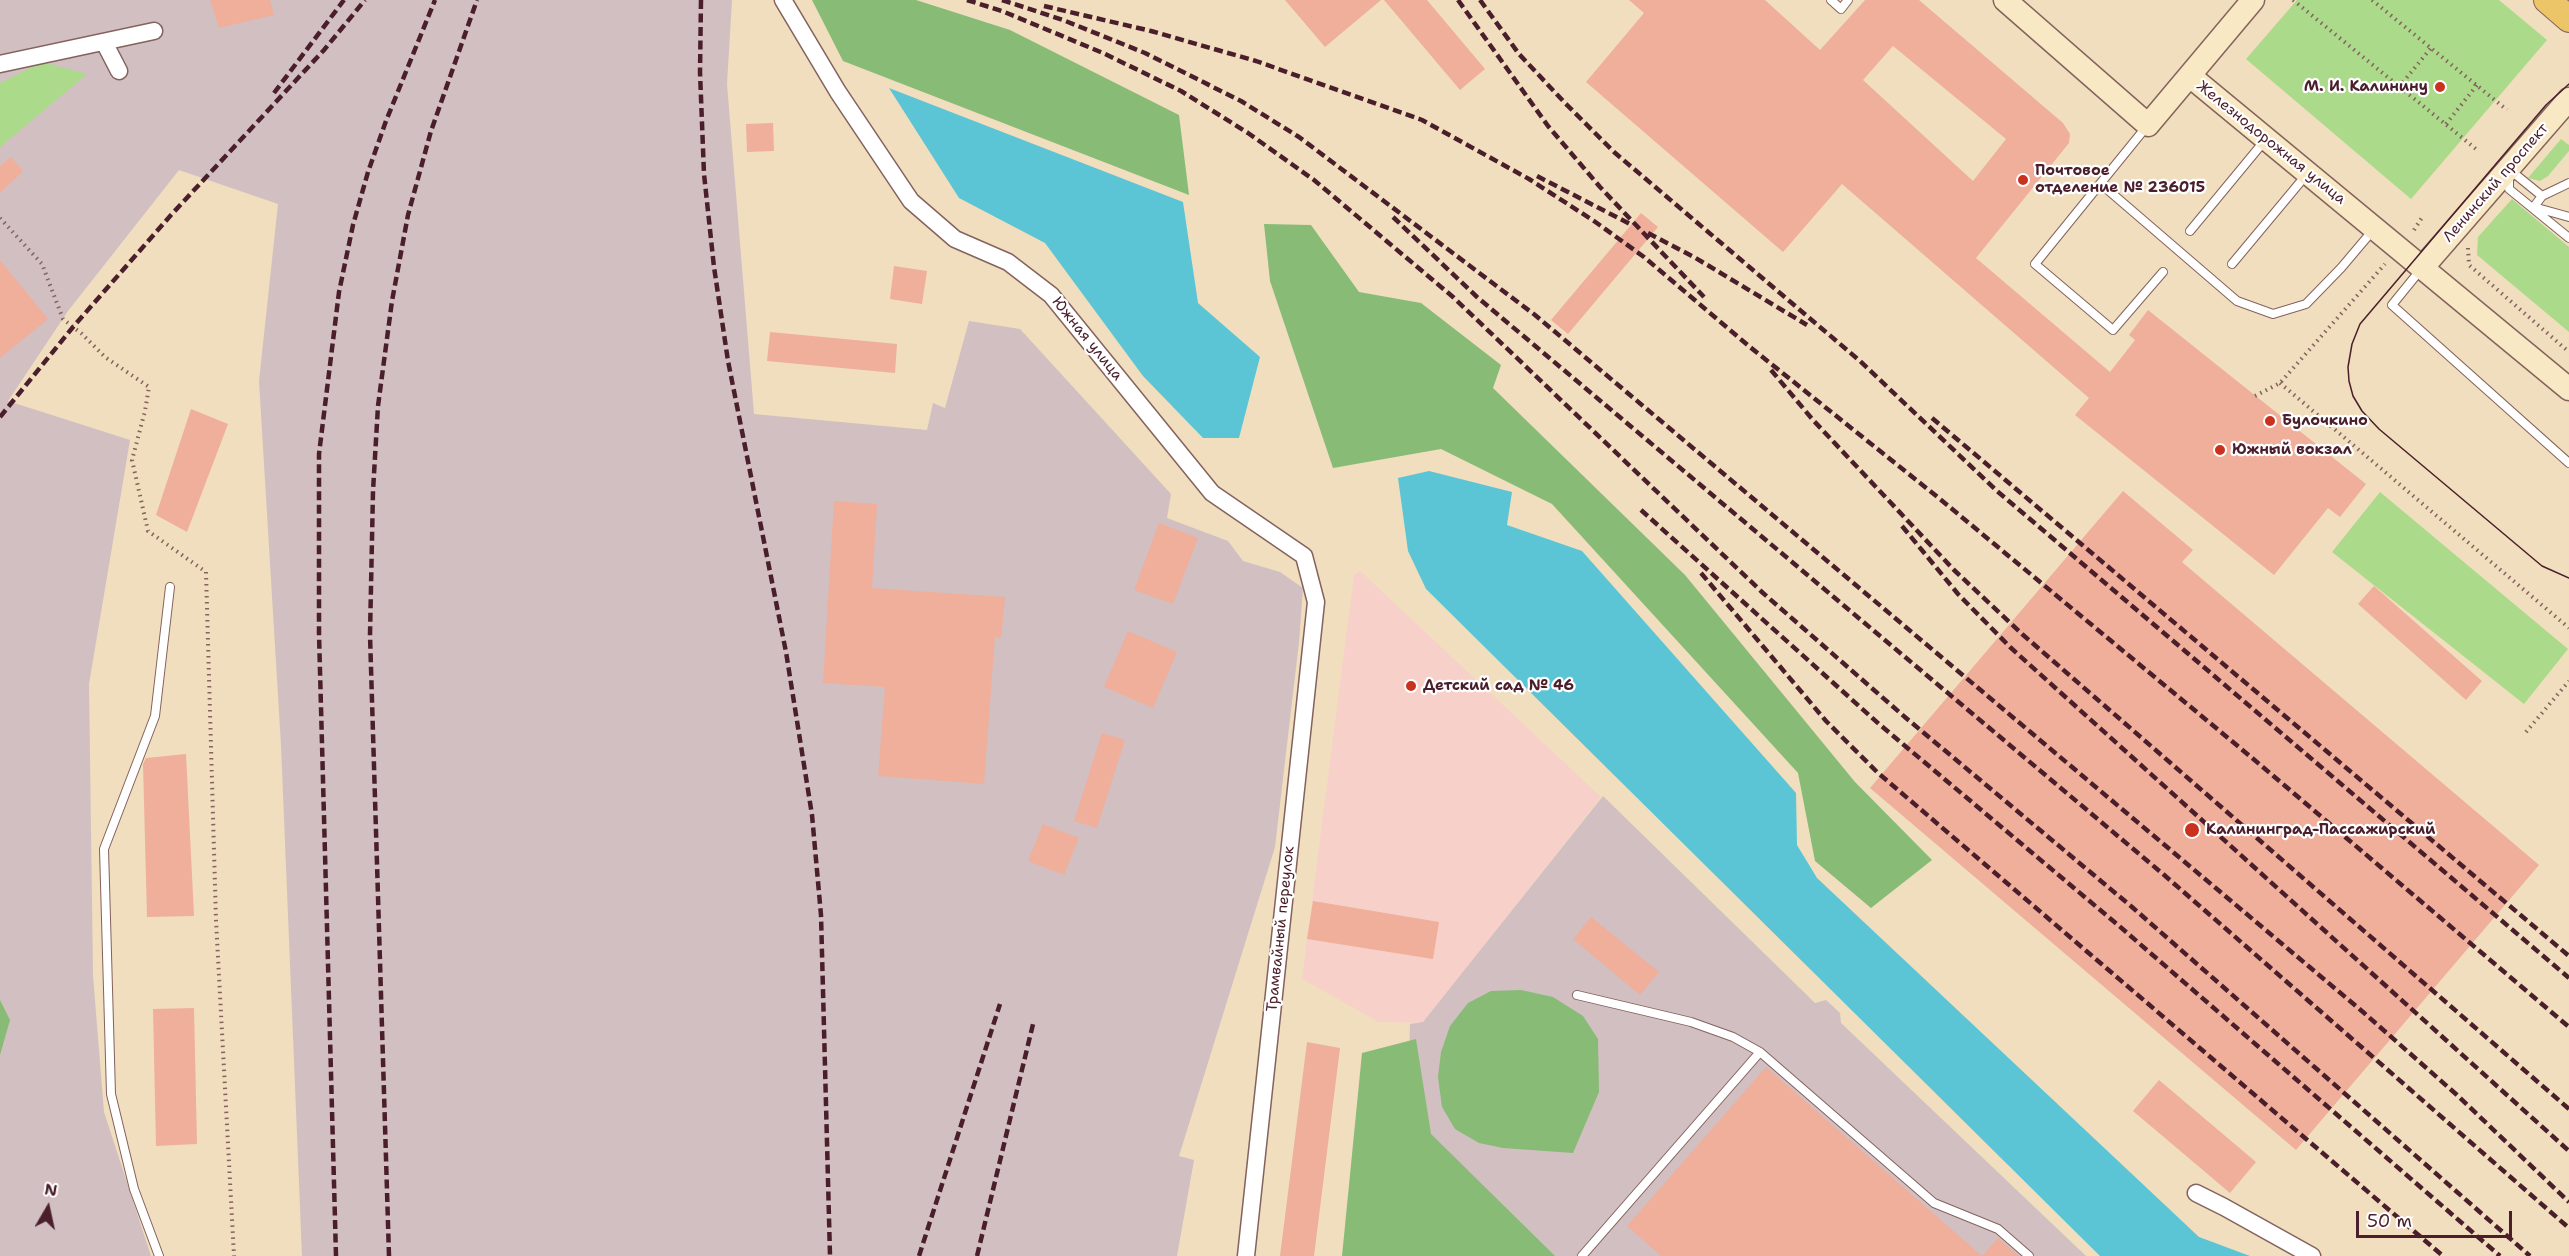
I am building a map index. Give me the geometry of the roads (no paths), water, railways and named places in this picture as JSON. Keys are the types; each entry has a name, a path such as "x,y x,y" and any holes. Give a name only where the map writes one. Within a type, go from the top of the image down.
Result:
{"main road":[{"path":"2547,0 2569,19"}],"street":[{"name":"Южная улица","path":"783,0 838,92 911,201 956,239 1008,262 1052,295 1212,493 1304,556 1316,602"},
{"path":"2006,0 2148,124"},
{"path":"2190,76 2253,0"},
{"path":"0,64 154,31"},
{"path":"104,42 119,71"},
{"name":"Железнодорожная улица","path":"2148,124 2190,76 2569,389"},
{"name":"Ленинский проспект","path":"2423,267 2569,99"},
{"name":"Трамвайный переулок","path":"1246,1256 1316,602"},
{"path":"2196,1193 2312,1256"}],"lane":[{"path":"1831,0 1841,9 1848,0"},
{"name":"Железнодорожная улица","path":"2148,124 2035,264 2113,330 2163,272"},
{"path":"2190,231 2266,138"},
{"path":"2508,169 2542,196"},
{"path":"2508,169 2509,189 2569,238"},
{"path":"2232,264 2308,173"},
{"path":"2533,208 2542,196 2569,183"},
{"path":"2101,184 2237,301 2273,314 2306,304 2341,268 2374,228"},
{"path":"2533,208 2569,217"},
{"path":"2423,267 2392,304 2569,463"},
{"path":"159,1256 134,1190 111,1094 104,849 155,717 170,587"},
{"path":"1577,995 1690,1022 1733,1037 1760,1052 1934,1203 1998,1229 2029,1256"},
{"path":"1582,1256 1760,1052"}],"water":[{"path":"889,88 1183,202 1198,303 1260,357 1239,438 1203,438 1143,376 1045,243 959,198"},
{"path":"1429,471 1512,492 1507,525 1582,551 1796,793 1797,845 1817,878 2199,1237 2250,1256 2100,1256 1426,589 1408,551 1398,478"}],"tram line":[{"path":"2569,84 2546,105 2360,324 2352,344 2348,367 2353,396 2362,411 2379,429 2542,566 2569,578"}],"railway":[{"path":"274,93 344,0"},
{"path":"0,417 73,327 171,215 324,50 365,0"},
{"path":"336,1256 319,634 319,454 339,292 353,225 386,121 435,0"},
{"path":"389,1256 370,635 373,491 378,406 392,301 408,215 431,131 477,0"},
{"path":"701,0 700,72 704,174 714,267 728,361 786,652 812,815 821,915 830,1256"},
{"path":"967,0 1002,11 1103,53 1181,91 1248,133 1314,180 1453,297 1763,593 1906,718 2132,907 2530,1256"},
{"path":"1002,0 1063,20 1145,53 1241,101 1299,137 1535,315 2363,1012 2457,1095 2569,1202"},
{"path":"1458,0 1548,126 1600,187 1704,297"},
{"path":"1480,0 1519,54 1614,152 1860,361 1997,491 2569,978"},
{"path":"1044,6 1151,31 1256,61 1422,120 1529,179 1594,221 1644,257 1750,347 1940,499 2251,757 2569,1027"},
{"path":"1537,176 1630,224"},
{"path":"1393,217 1477,297 2163,874 2569,1228"},
{"path":"1648,233 1694,257 1807,325"},
{"path":"1771,370 1813,420 1954,570 2022,634 2569,1109"},
{"path":"1932,418 2569,956"},
{"path":"1641,510 1879,724 2118,925 2500,1256"},
{"path":"1902,526 1958,594 2010,647 2569,1151"},
{"path":"1701,573 1826,721 1877,772 2443,1256"},
{"path":"919,1256 1000,1004"},
{"path":"977,1256 1034,1020"}],"place":[{"name":"М. И. Калинину","path":"2440,87"},
{"name":"Почтовое отделение № 236015","path":"2023,180"},
{"name":"Булочкино","path":"2270,421"},
{"name":"Южный вокзал","path":"2220,450"},
{"name":"Детский сад № 46","path":"1411,686"},
{"name":"Калининград-Пассажирский","path":"2192,830"}]}
